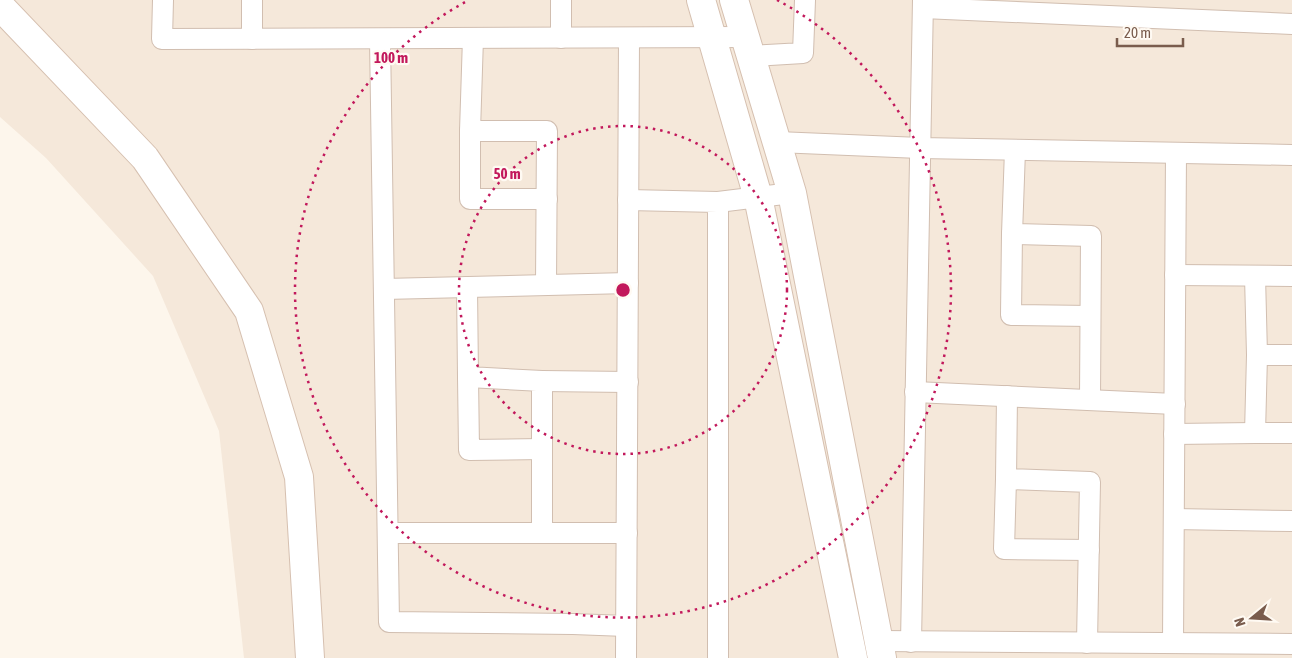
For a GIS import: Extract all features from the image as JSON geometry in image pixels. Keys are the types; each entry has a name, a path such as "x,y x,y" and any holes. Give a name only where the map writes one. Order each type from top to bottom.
{"street":[{"path":"163,0 162,39 712,38 748,47 803,53 805,0"},
{"path":"252,0 252,39"},
{"path":"561,0 561,38"},
{"path":"701,0 758,197 853,658"},
{"path":"734,0 792,193 881,650 911,642 1292,644"},
{"path":"911,642 923,4 1292,24"},
{"path":"0,6 145,158 249,311 299,477 310,658"},
{"path":"473,38 470,199 547,199"},
{"path":"626,658 629,38"},
{"path":"380,39 389,622 626,626"},
{"path":"470,131 547,131 546,285"},
{"path":"777,142 920,148 1292,156"},
{"path":"1014,150 1011,315 1090,316"},
{"path":"1173,643 1176,153"},
{"path":"628,200 718,202 792,193"},
{"path":"718,202 718,658"},
{"path":"1012,234 1091,236 1090,400"},
{"path":"1175,276 1292,276"},
{"path":"1255,433 1256,276"},
{"path":"384,289 628,283"},
{"path":"467,287 469,450 542,449"},
{"path":"1256,355 1292,355"},
{"path":"468,377 542,381 628,382"},
{"path":"542,381 542,533"},
{"path":"916,392 1175,404"},
{"path":"1007,396 1004,549 1089,550"},
{"path":"1174,434 1292,433"},
{"path":"1006,479 1090,482 1087,643"},
{"path":"1174,519 1292,521"},
{"path":"388,533 627,533"}],"shaded area":[{"path":"0,0 1292,0 1292,658 244,658 219,431 153,276 46,158 0,117"}]}
